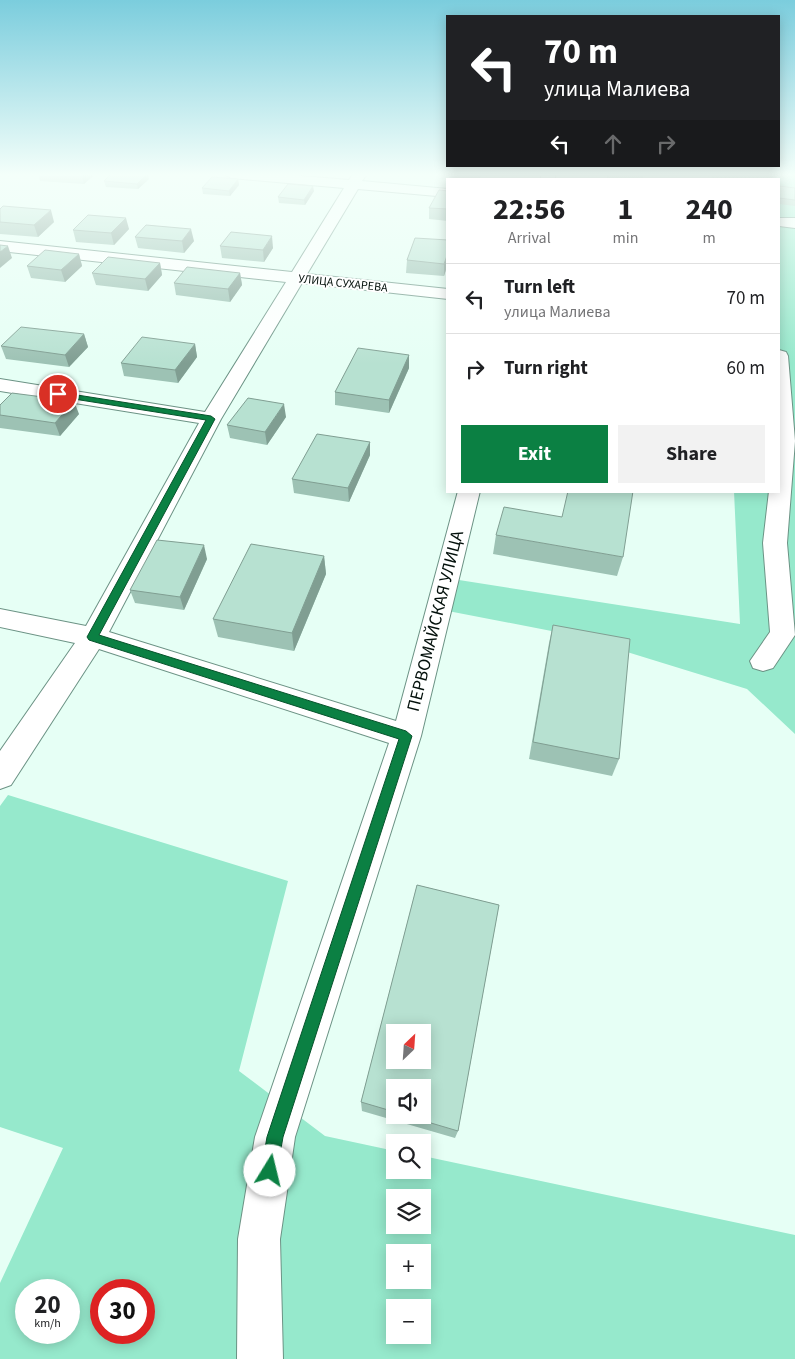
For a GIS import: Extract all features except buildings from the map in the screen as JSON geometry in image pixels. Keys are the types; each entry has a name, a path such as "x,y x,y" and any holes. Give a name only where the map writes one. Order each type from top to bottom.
{"street":[{"path":"0,776 93,637 211,419 321,237"},
{"name":"УЛИЦА СУХАРЕВА","path":"0,246 446,294"},
{"path":"780,369 785,436 780,490"},
{"path":"0,386 211,419"},
{"name":"ПЕРВОМАЙСКАЯ УЛИЦА","path":"260,1359 259,1239 275,1137 406,736 468,493"},
{"path":"763,661 783,633 775,543 780,493"},
{"path":"0,618 93,637 406,736"}],"green space":[{"path":"780,237 795,237 795,734 747,689 572,635 448,611 459,580 740,624 734,493 780,493"},
{"path":"8,795 288,881 239,1071 325,1136 386,1149 386,1179 431,1179 431,1158 795,1235 795,1359 0,1359 0,1283 63,1148 0,1127 0,806"}],"route":[{"path":"58,394 211,419 93,637 406,736 275,1137 270,1171"}]}
